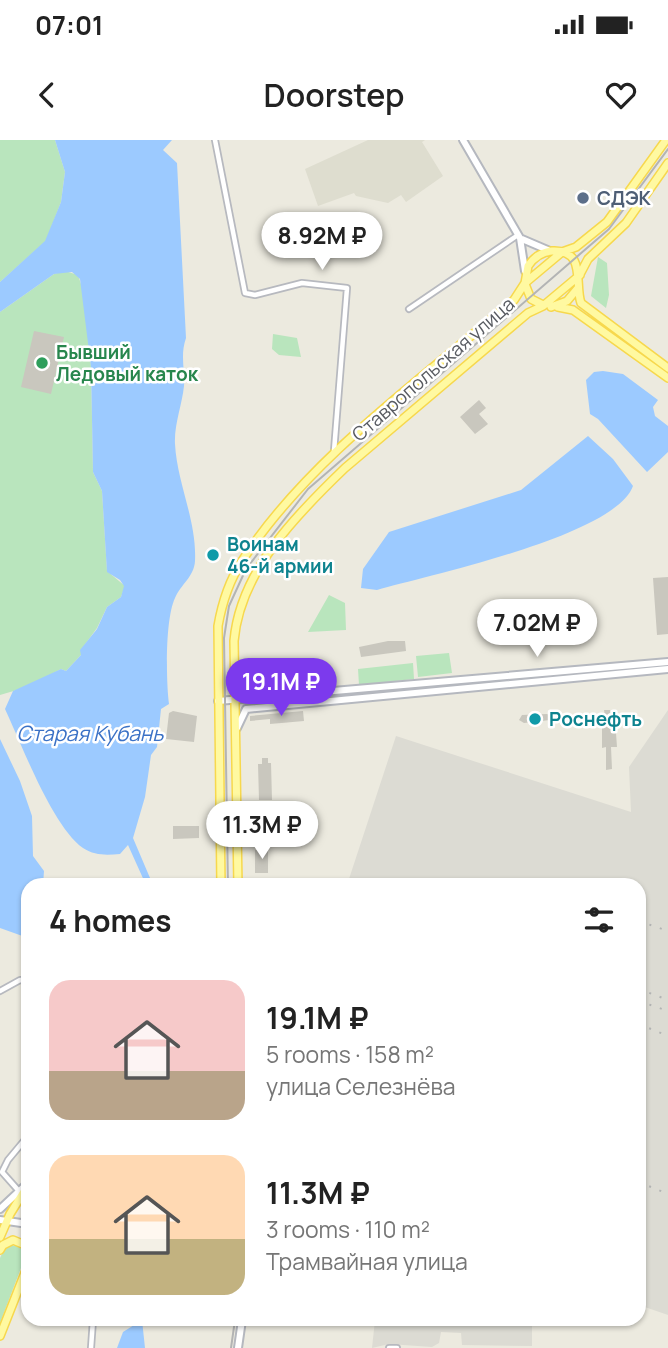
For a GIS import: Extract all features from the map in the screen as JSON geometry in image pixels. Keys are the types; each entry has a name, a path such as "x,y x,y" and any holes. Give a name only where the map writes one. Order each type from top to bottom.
{"main road":[{"path":"463,140 519,236 525,273"},
{"path":"666,140 613,215 576,247 562,252 525,283 531,299 547,306 573,310 668,378"},
{"name":"Ставропольская улица","path":"238,878 234,641 239,608 250,582 267,556 317,494 345,468 528,313 573,296 588,259 626,223 668,163"},
{"path":"519,236 532,246 562,252 575,261 580,275 579,298 583,306 668,368"},
{"name":"Ставропольская улица","path":"221,878 217,640 222,606 242,561 289,501 333,455 514,300 525,283 525,273 533,259 551,251"},
{"path":"547,306 580,275"},
{"name":"Ставропольская улица","path":"333,455 345,468"},
{"path":"218,701 668,662"},
{"path":"236,733 239,718 246,709 668,669"},
{"path":"234,676 245,693 257,699"},
{"path":"0,1209 21,1188"},
{"path":"0,1237 3,1221 21,1194"},
{"path":"3,1221 21,1223"},
{"path":"0,1250 3,1245 13,1240 21,1243"},
{"path":"0,1334 21,1283"},
{"path":"238,1348 241,1326"}],"street":[{"path":"215,140 245,293 255,295 302,284 347,288 333,455"},
{"path":"410,309 519,236"},
{"path":"0,992 21,980"},
{"path":"18,1190 2,1172 21,1144"},
{"path":"91,1348 93,1326"},
{"path":"389,1348 397,1348"}],"shaded area":[{"path":"368,140 425,140 422,142 443,176 406,202 401,195 388,203 356,196 354,193 318,206 305,169"},
{"path":"668,710 668,1315 646,1307 646,878 349,878 396,736 631,812 629,767"},
{"path":"374,1326 532,1326 532,1346 462,1345 461,1333 441,1332 439,1343 432,1347 389,1344 372,1348"}],"green space":[{"path":"0,140 55,140 65,172 61,202 46,241 0,282"},
{"path":"598,257 607,263 609,295 606,308 591,296"},
{"path":"65,271 78,275 84,293 91,367 93,472 102,491 107,571 125,586 121,597 107,607 97,628 81,650 81,655 66,671 61,669 27,687 0,695 0,312 54,274"},
{"path":"273,334 297,338 301,357 279,355 272,349"},
{"path":"329,595 345,603 346,630 308,632"},
{"path":"449,653 452,673 418,677 416,656"},
{"path":"413,663 414,679 359,685 358,669"},
{"path":"5,1247 21,1247 21,1268 0,1323 0,1258"}],"water":[{"name":"Старая Кубань","path":"55,140 172,140 163,150 177,163 186,338 183,356 184,386 175,444 193,531 195,561 192,572 175,598 169,620 169,704 161,709 157,747 151,755 145,797 133,838 150,878 143,878 128,845 120,854 101,854 83,848 71,837 49,804 5,709 13,691 61,669 66,671 81,655 80,650 97,629 107,607 121,597 124,586 107,572 102,491 93,472 91,367 80,279 72,272 54,274 0,312 0,282 45,241 61,202 65,172"},
{"path":"594,372 623,374 658,400 653,407 655,416 668,426 668,452 647,472 598,419 590,414 586,380"},
{"path":"588,436 613,459 633,486 619,504 593,521 518,551 377,590 361,588 363,569 389,532 521,490"},
{"name":"Старая Кубань","path":"0,739 20,781 32,816 33,856 44,871 44,878 21,878 21,936 0,928"},
{"path":"132,1326 143,1326 145,1348 117,1348 123,1332"}],"building":[{"path":"34,331 64,337 51,394 21,387"},
{"path":"479,400 486,408 479,414 488,424 475,434 460,417"},
{"path":"668,577 668,634 657,635 653,578"},
{"path":"388,641 405,641 406,651 361,657 359,647"},
{"path":"604,710 610,710 611,733 616,733 617,747 611,747 612,769 606,770 606,747 602,748"},
{"path":"173,711 197,716 194,742 166,739 169,713"},
{"path":"303,711 304,721 270,724 270,719 250,721 250,716"},
{"name":"Роснефть","path":"522,715 552,716 550,720 524,723 519,720"},
{"path":"262,758 268,758 268,763 271,763 272,800 259,800 258,764 262,764"},
{"path":"173,826 199,826 199,838 173,839"},
{"path":"255,850 268,850 268,873 255,873"}],"tram line":[{"path":"228,878 224,638 229,606 246,569 308,489 609,229 668,149"},
{"path":"231,1348 234,1326"}],"railway":[{"path":"646,923 668,931"},
{"path":"646,992 668,1000"},
{"path":"646,1003 668,1011"},
{"path":"646,1027 668,1036"},
{"path":"646,1185 668,1194"}],"place":[{"name":"СДЭК","path":"583,198"},
{"name":"Бывший Ледовый каток","path":"42,363"},
{"name":"Воинам 46-й армии","path":"213,555"},
{"name":"Роснефть","path":"535,719"}]}
